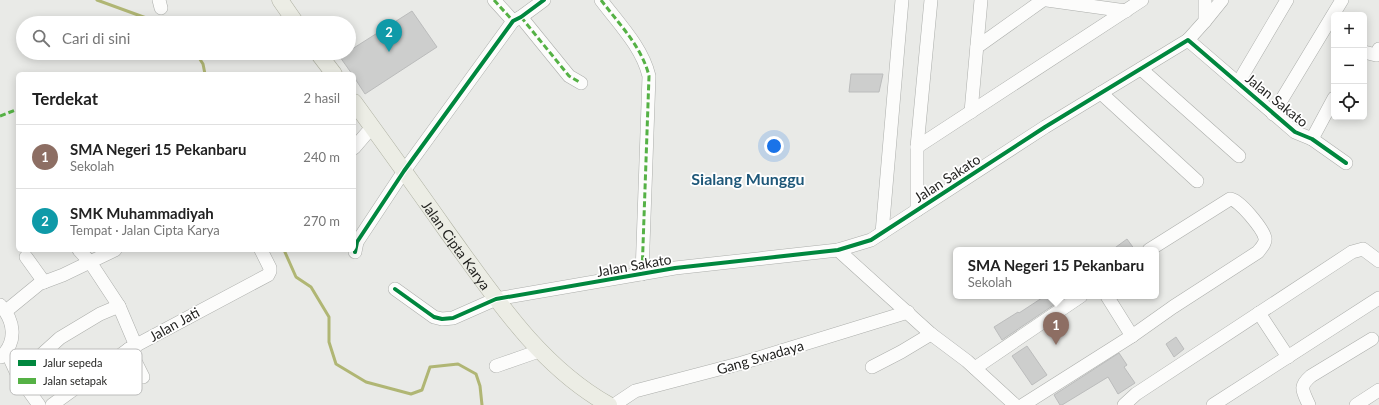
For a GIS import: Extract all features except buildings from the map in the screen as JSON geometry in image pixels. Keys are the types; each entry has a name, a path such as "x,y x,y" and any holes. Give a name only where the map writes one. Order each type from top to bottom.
{"main road":[{"path":"280,0 291,16"},
{"path":"323,60 332,72"},
{"name":"Jalan Cipta Karya","path":"356,105 496,299 539,350 579,385 607,404"}],"street":[{"path":"494,0 517,19 569,76 580,83"},
{"path":"530,0 531,2 533,0"},
{"path":"356,242 404,171 517,19 544,0"},
{"path":"601,0 639,51 646,63 649,76 642,274"},
{"path":"882,233 902,0"},
{"path":"917,210 917,147 931,0"},
{"path":"971,112 981,0"},
{"path":"977,47 1043,0"},
{"path":"1047,0 1126,11"},
{"path":"917,147 1142,0"},
{"path":"1205,21 1206,0"},
{"path":"1188,40 1222,0"},
{"path":"1238,83 1287,0"},
{"path":"1273,114 1342,0"},
{"name":"Jalan Sakato","path":"395,289 434,317 442,319 453,318 496,299 675,268 838,250 870,240 1045,127 1188,40 1295,132 1312,139 1346,163"},
{"path":"1141,69 1239,156"},
{"path":"1101,93 1198,181"},
{"path":"1312,139 1331,104"},
{"path":"356,146 372,127"},
{"path":"1023,405 1132,336 1173,307 1258,252 1265,243 1265,239 1256,223 1238,201 1230,199 1154,247"},
{"path":"1124,405 1136,394 1352,252 1364,249 1379,261"},
{"path":"838,250 931,334 974,368 1015,405"},
{"path":"81,252 90,262 119,306 132,347"},
{"path":"10,365 3,355 11,344 12,335 3,308 39,284 64,275 111,252"},
{"name":"Jalan Jati","path":"129,349 198,311 262,279 268,274 270,268 262,252"},
{"path":"26,256 44,282"},
{"path":"1213,405 1379,298"},
{"path":"974,368 1077,299"},
{"path":"1109,299 1132,336"},
{"path":"48,349 60,338 100,314 119,306"},
{"name":"Gang Swadaya","path":"607,404 636,391 742,363 908,312"},
{"path":"1259,313 1288,357"},
{"path":"872,367 931,334"},
{"path":"1309,405 1303,391 1304,382 1311,376 1372,339"},
{"path":"496,366 539,350"},
{"path":"1356,405 1379,390"},
{"path":"32,395 39,405"},
{"name":"Jalan Jati","path":"52,405 66,395"}],"waterway":[{"path":"97,0 141,16"},
{"path":"200,60 205,72"},
{"path":"285,252 296,277 311,287 329,317 329,342 336,364 366,382 411,394 422,390 430,367 458,364 476,374 480,386 482,405"}],"marked path":[{"path":"494,0 513,21"},
{"path":"601,0 641,55 649,76 642,274"},
{"path":"521,17 569,76 581,83"},
{"path":"0,116 16,110"}],"cycle path":[{"path":"356,247 357,242 404,171 513,21 544,0"},
{"path":"395,289 434,317 442,319 453,318 496,299 675,268 838,250 871,240 1045,127 1188,40 1295,132 1312,139 1346,163"}],"place":[{"name":"SMK Muhammadiyah","path":"389,52"},
{"name":"SMA Negeri 15 Pekanbaru","path":"1056,345"}],"district":[{"name":"Sialang Munggu","path":"748,178"}]}
